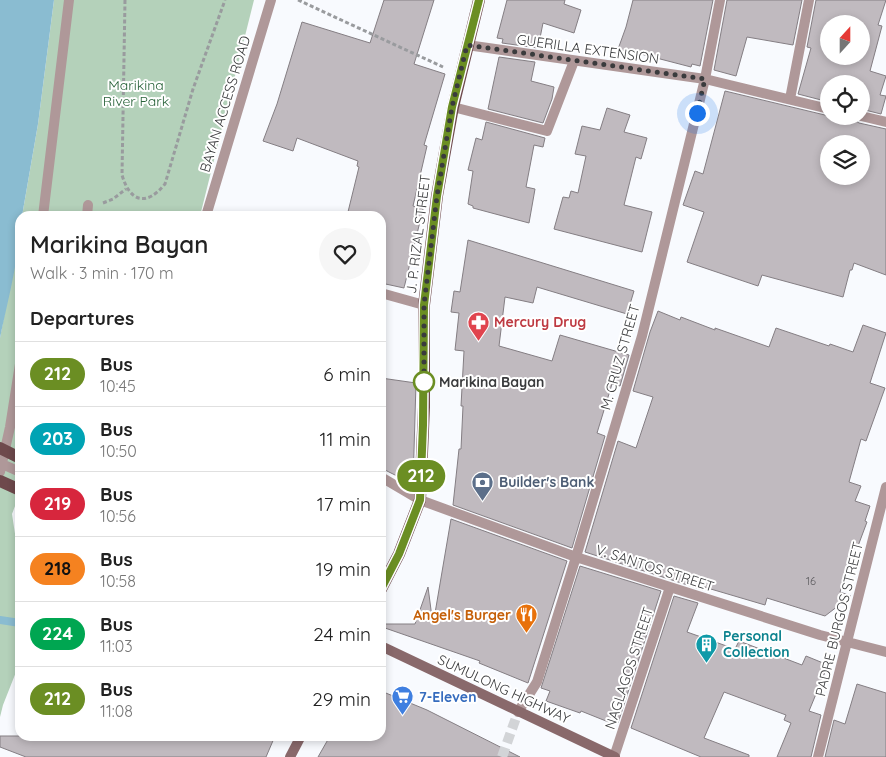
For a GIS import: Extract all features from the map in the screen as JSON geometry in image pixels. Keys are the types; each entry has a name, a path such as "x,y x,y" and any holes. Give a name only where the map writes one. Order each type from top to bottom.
{"main road":[{"name":"J. P. RIZAL STREET","path":"386,579 399,554 420,500 424,305 437,196 452,107 479,0"},
{"path":"0,448 15,456"},
{"path":"0,480 15,488"},
{"name":"SUMULONG HIGHWAY","path":"386,648 615,757"},
{"path":"290,757 298,741"}],"street":[{"path":"44,211 69,0"},
{"name":"BAYAN ACCESS ROAD","path":"208,211 271,0"},
{"name":"M. CRUZ STREET","path":"518,712 537,682 642,336 705,79 720,0"},
{"path":"790,99 809,0"},
{"name":"GUERILLA EXTENSION","path":"467,45 705,79 820,107"},
{"path":"452,107 547,131 574,61"},
{"path":"870,118 886,122"},
{"path":"87,211 88,205"},
{"path":"386,294 424,305"},
{"path":"15,396 1,468 15,471"},
{"path":"10,427 15,424"},
{"name":"V. SANTOS STREET","path":"386,480 420,500 576,557 847,642 886,652"},
{"name":"PADRE BURGOS STREET","path":"818,757 886,487"},
{"name":"NAGLAGOS STREET","path":"615,757 670,587"}],"path":[{"path":"125,0 122,174 126,188 134,197 146,198 156,194 165,184 193,89 225,0"},
{"path":"298,0 460,75"}],"green space":[{"name":"Marikina River Park","path":"54,0 254,0 201,211 23,211 38,124"},
{"path":"15,257 15,506 12,514 15,534 15,675 0,717 0,338"}],"water":[{"path":"0,0 54,0 38,124 23,211 15,211 15,267 0,338"}],"building":[{"path":"384,0 434,0 414,64 445,74 424,145 427,146 413,206 423,209 404,288 386,284 386,211 348,211 359,167 357,166 358,161 297,138 293,151 263,141 277,104 302,22 370,43"},
{"path":"507,0 565,0 564,4 581,10 574,33 543,23 538,48 502,43 503,39 497,38"},
{"path":"633,0 713,0 700,66 692,64 691,67 641,54 638,61 617,52"},
{"path":"727,0 802,0 793,45 747,37 736,76 714,70"},
{"path":"816,0 886,0 878,25 882,26 870,71 886,76 880,95 886,96 881,114 870,111 870,75 820,75 820,100 798,94 811,48 807,47"},
{"path":"499,57 535,62 531,81 554,87 552,99 543,123 488,109"},
{"path":"725,91 820,114 820,125 868,125 886,129 886,275 854,263 852,270 850,270 843,297 762,275 758,286 687,262 704,212 683,205 695,171 703,174"},
{"path":"607,108 630,115 624,132 647,138 641,159 636,157 624,205 652,212 642,252 554,229 563,197 569,198 571,191 578,193 586,156 575,154 582,126 600,130"},
{"path":"486,122 545,138 543,147 534,145 526,187 535,189 529,223 473,208 473,206 468,204 473,171 468,170 476,138 482,140"},
{"path":"468,240 634,291 627,314 537,287 533,303 505,297 499,346 552,361 560,335 629,355 620,386 612,384 597,433 605,436 572,548 453,505 459,449 461,449 464,351 455,350 459,313 451,312 454,291 460,292"},
{"path":"658,311 680,320 681,317 769,347 776,328 853,352 863,325 886,333 870,383 885,388 866,441 861,439 849,482 861,486 855,501 870,506 865,521 867,522 858,546 855,545 840,592 851,596 825,616 767,598 765,605 704,587 703,590 585,552 618,441 636,448 653,397 633,391"},
{"path":"386,379 416,383 413,484 386,470"},
{"path":"451,519 567,561 528,683 479,663 480,661 386,628 386,624 415,624 428,587 433,625"},
{"path":"580,566 661,591 618,723 612,720 611,723 581,711 580,713 546,701 550,691 541,688"},
{"path":"674,596 698,603 687,632 735,649 739,641 802,665 806,656 828,665 809,711 821,715 811,757 777,757 791,723 784,720 786,715 724,692 704,738 749,755 749,757 701,757 631,728"},
{"path":"857,684 886,693 886,757 825,757 834,720 845,724"},
{"path":"386,693 427,710 520,757 318,757 327,741 386,741"},
{"path":"0,736 15,736 15,741 273,741 266,757 26,757 0,747"}],"waterway":[{"path":"0,620 15,622"}],"tunnel":[{"path":"502,757 518,712"}],"bus line":[{"name":"212","path":"386,579 399,554 420,500 424,305 437,196 452,107 479,0"}],"place":[{"name":"Mercury Drug","path":"478,341"},
{"name":"Marikina Bayan","path":"424,382"},
{"name":"Builder's Bank","path":"483,501"},
{"name":"Angel's Burger","path":"527,634"},
{"name":"Personal Collection","path":"707,663"},
{"name":"7-Eleven","path":"403,716"}],"route":[{"path":"424,382 424,390 424,305 437,196 452,107 467,45 705,79 697,113"}]}
